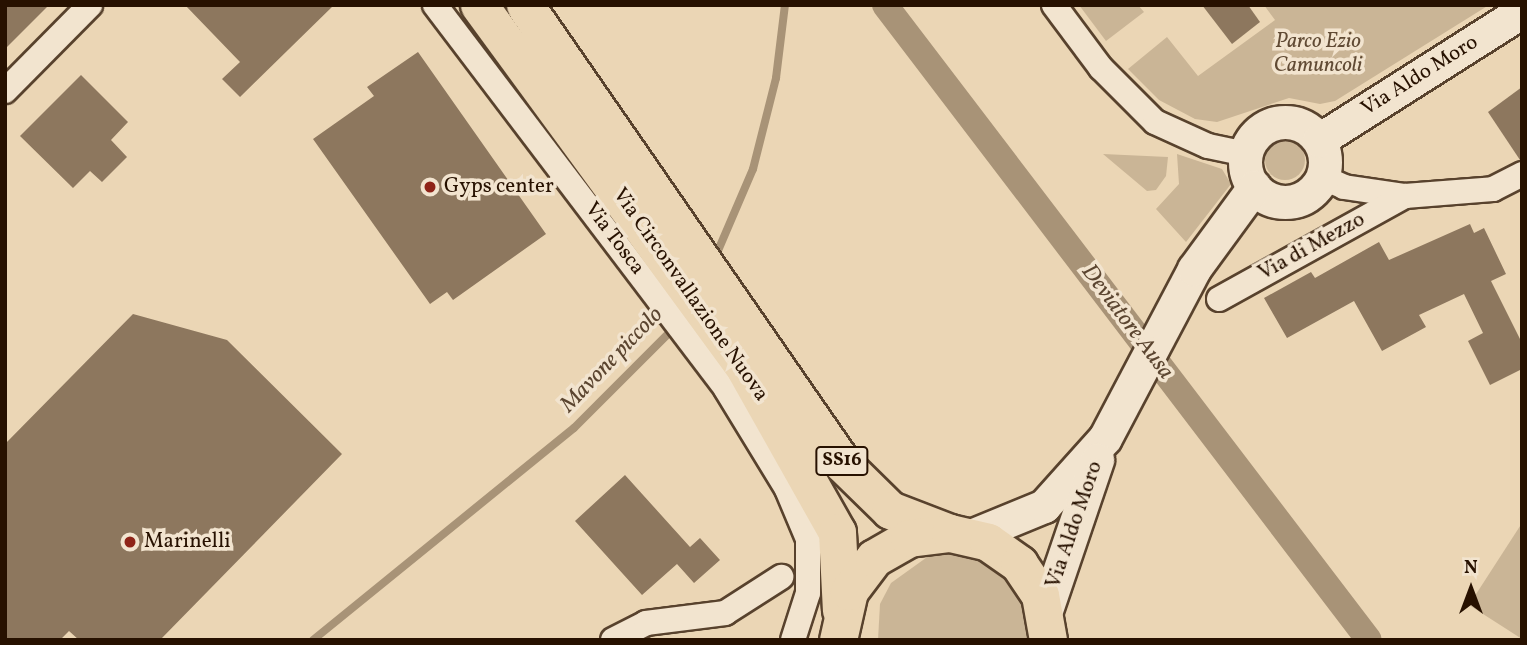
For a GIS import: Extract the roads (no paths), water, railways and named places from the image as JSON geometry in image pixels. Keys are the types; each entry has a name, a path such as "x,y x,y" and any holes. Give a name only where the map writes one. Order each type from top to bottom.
{"main road":[{"name":"Via Circonvallazione Nuova","path":"479,5 648,231 746,370 837,532 840,625"},
{"name":"Via Circonvallazione Nuova","path":"525,5 648,231"},
{"name":"Via Circonvallazione Nuova","path":"746,370 890,510 960,534"},
{"name":"SS16","path":"840,625 860,573 891,546 909,538 960,534 1019,564 1047,626"}],"street":[{"path":"5,91 90,5"},
{"name":"Via Tosca","path":"435,5 648,231 746,370 787,489 808,539 808,593 793,640"},
{"path":"1054,5 1101,68 1155,121 1208,146 1246,154"},
{"name":"Via Aldo Moro","path":"1319,140 1522,11"},
{"path":"1284,121 1310,130 1319,140 1324,152 1322,177 1296,200 1273,200 1254,187 1246,154 1259,131 1284,121"},
{"name":"Via di Mezzo","path":"1322,177 1344,187 1405,196 1493,189 1522,174"},
{"path":"960,534 1024,519 1044,506 1105,438 1194,269 1254,187"},
{"name":"Via di Mezzo","path":"1219,299 1405,196"},
{"name":"Via Aldo Moro","path":"1047,626 1105,438"},
{"path":"613,640 646,624 725,614 781,577"}],"waterway":[{"name":"Mavone piccolo","path":"714,260 753,169 776,78 785,5"},
{"name":"Deviatore Ausa","path":"885,5 1369,640"},
{"name":"Mavone piccolo","path":"313,640 574,428 676,326"}],"place":[{"name":"Gyps center","path":"430,187"},
{"name":"Marinelli","path":"130,542"}],"park label":[{"name":"Parco Ezio Camuncoli","path":"1318,54"}]}
